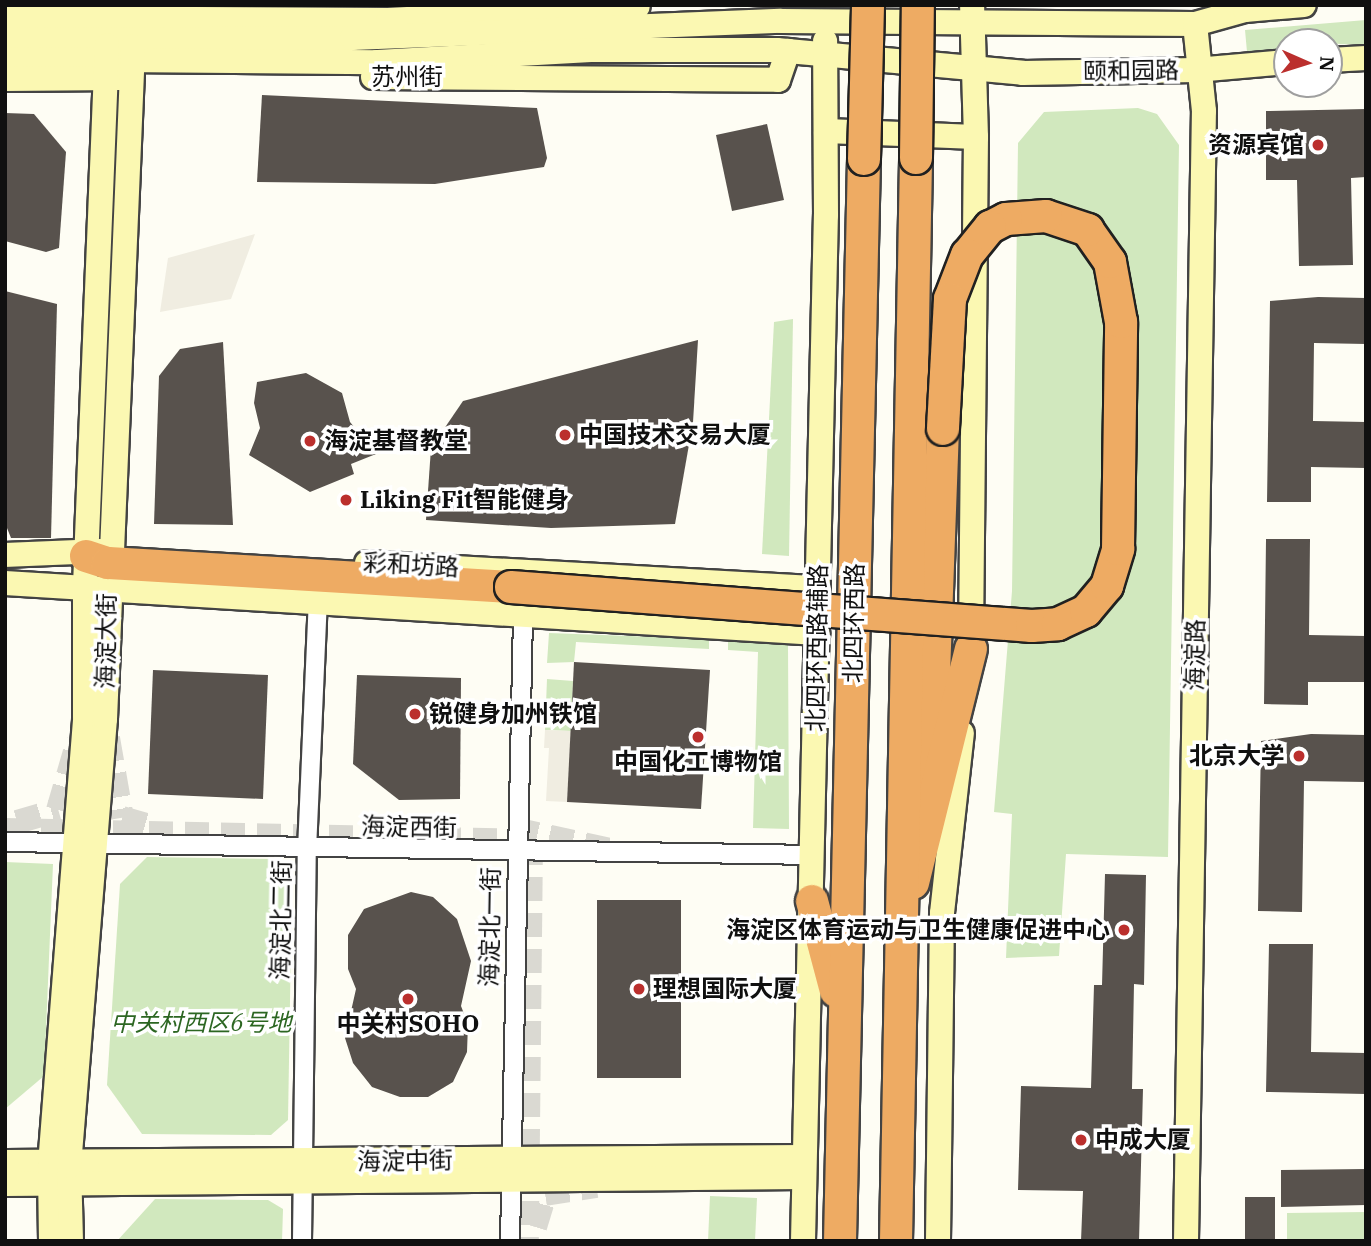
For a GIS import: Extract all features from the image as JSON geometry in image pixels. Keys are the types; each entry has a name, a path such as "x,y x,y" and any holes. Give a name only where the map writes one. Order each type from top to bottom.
{"highway":[{"name":"北四环西路","path":"840,1241 868,5"},
{"name":"北四环西路","path":"896,1241 897,960 918,5"},
{"path":"99,568 517,601 1032,626 1058,624 1086,611 1107,586 1118,549 1121,322 1110,262 1088,230 1045,216 1006,219 990,227 967,255 950,299 943,429 929,810"},
{"path":"897,960 929,810 971,649"},
{"path":"812,901 846,1026"}],"street":[{"name":"颐和园路","path":"825,13 972,14 1195,24 1245,10 1304,5"},
{"name":"苏州街","path":"5,79 106,60 133,60 352,38 570,13"},
{"name":"苏州街","path":"5,18 388,20 570,13 786,21 825,13"},
{"name":"北四环西路辅路","path":"803,1241 813,855 806,632 826,131 825,13"},
{"path":"938,1241 942,913 971,649 976,137 972,14"},
{"name":"海淀路","path":"1186,1241 1204,111 1196,71 1195,24"},
{"name":"苏州街","path":"5,40 106,60"},
{"name":"苏州街","path":"5,59 133,60 778,80 788,51 826,54"},
{"name":"颐和园路","path":"826,54 974,69 1196,71 1273,63"},
{"path":"1343,59 1366,58"},
{"name":"海淀大街","path":"51,1241 60,1176 83,844 105,719 99,568 106,60"},
{"name":"海淀大街","path":"99,568 133,60"},
{"path":"826,131 976,137"},
{"name":"彩和坊路","path":"5,555 318,601 517,601 806,632"},
{"name":"彩和坊路","path":"5,583 99,568 808,587"},
{"name":"海淀北二街","path":"302,1241 307,850 318,601"},
{"name":"海淀北一街","path":"510,1241 509,1171 517,852 517,601"},
{"name":"海淀西街","path":"5,842 307,850 813,855"},
{"name":"海淀中街","path":"5,1162 60,1176"},
{"name":"海淀中街","path":"5,1184 60,1176 804,1167"},
{"name":"海淀大街","path":"60,1176 71,1241"}],"green space":[{"path":"1366,20 1366,45 1343,44 1343,28 1273,28 1273,50 1247,52 1245,30"},
{"path":"1138,108 1157,114 1179,145 1168,857 1066,854 1059,956 1006,958 1012,814 994,812 1012,591 1018,143 1044,112"},
{"path":"793,319 789,556 762,554 774,322"},
{"path":"549,633 709,639 709,649 576,642 574,662 547,663"},
{"path":"728,640 788,644 789,829 753,828 758,652 728,650"},
{"path":"547,679 573,681 571,731 545,730"},
{"name":"中关村西区6号地","path":"147,857 272,859 292,882 288,1120 271,1135 142,1134 107,1085 120,884"},
{"path":"5,862 53,864 44,1076 5,1109"},
{"path":"710,1196 757,1198 755,1241 708,1241"},
{"path":"155,1199 268,1200 283,1209 282,1241 117,1241"},
{"path":"1366,1212 1366,1241 1287,1241 1287,1213"}],"shaded area":[{"path":"255,234 231,299 160,312 168,258"},
{"path":"545,730 571,731 567,802 546,801 549,748 544,748"}],"building":[{"path":"262,95 537,108 547,158 544,167 435,184 257,182"},
{"name":"资源宾馆","path":"1366,109 1366,177 1351,178 1353,265 1299,266 1297,180 1266,180 1266,111"},
{"path":"5,113 34,114 66,152 59,248 46,252 5,241"},
{"path":"767,124 784,200 732,211 716,135"},
{"path":"5,291 57,304 51,538 11,538 5,523"},
{"path":"1318,297 1366,298 1366,344 1314,343 1313,421 1366,422 1366,468 1311,467 1311,502 1267,502 1270,301"},
{"name":"中国技术交易大厦","path":"698,340 693,422 675,524 551,528 426,520 431,448 463,401"},
{"path":"223,342 233,525 154,524 159,376 180,349"},
{"name":"海淀基督教堂","path":"306,373 342,393 350,422 376,454 351,464 354,474 310,492 249,455 260,428 254,403 257,382"},
{"path":"1266,539 1310,539 1309,635 1366,636 1366,682 1308,682 1308,705 1264,704"},
{"path":"574,662 710,670 701,809 567,802"},
{"path":"153,670 268,675 263,799 148,794"},
{"path":"357,675 461,678 460,799 399,800 353,764"},
{"path":"1311,734 1366,735 1366,782 1304,781 1302,912 1258,911 1261,741"},
{"name":"中成大厦","path":"1105,874 1146,875 1144,985 1134,984 1132,1089 1143,1089 1139,1241 1081,1241 1083,1191 1018,1190 1021,1086 1091,1088 1094,985 1102,985"},
{"name":"中关村SOHO","path":"411,892 433,897 457,919 471,961 461,1006 468,1024 467,1052 453,1082 428,1097 400,1097 372,1087 353,1063 345,1038 356,989 348,969 348,935 364,909"},
{"name":"理想国际大厦","path":"597,900 681,900 681,1078 597,1078"},
{"path":"1269,944 1313,944 1311,1052 1366,1053 1366,1094 1266,1092"},
{"path":"1366,1169 1366,1205 1281,1207 1281,1170"},
{"path":"1245,1197 1275,1197 1275,1241 1245,1241"}],"tunnel":[{"path":"108,738 122,818 150,826"},
{"path":"17,822 58,810 78,741"},
{"path":"514,829 615,851"},
{"path":"5,830 531,841 527,1241"},
{"path":"535,1227 545,1194 596,1186"}],"place":[{"name":"资源宾馆","path":"1318,145"},
{"name":"中国技术交易大厦","path":"565,435"},
{"name":"海淀基督教堂","path":"310,441"},
{"name":"Liking Fit智能健身","path":"346,500"},
{"name":"锐健身加州铁馆","path":"415,714"},
{"name":"中国化工博物馆","path":"698,737"},
{"name":"北京大学","path":"1299,756"},
{"name":"海淀区体育运动与卫生健康促进中心","path":"1124,930"},
{"name":"理想国际大厦","path":"639,989"},
{"name":"中关村SOHO","path":"408,999"},
{"name":"中成大厦","path":"1081,1140"}]}
